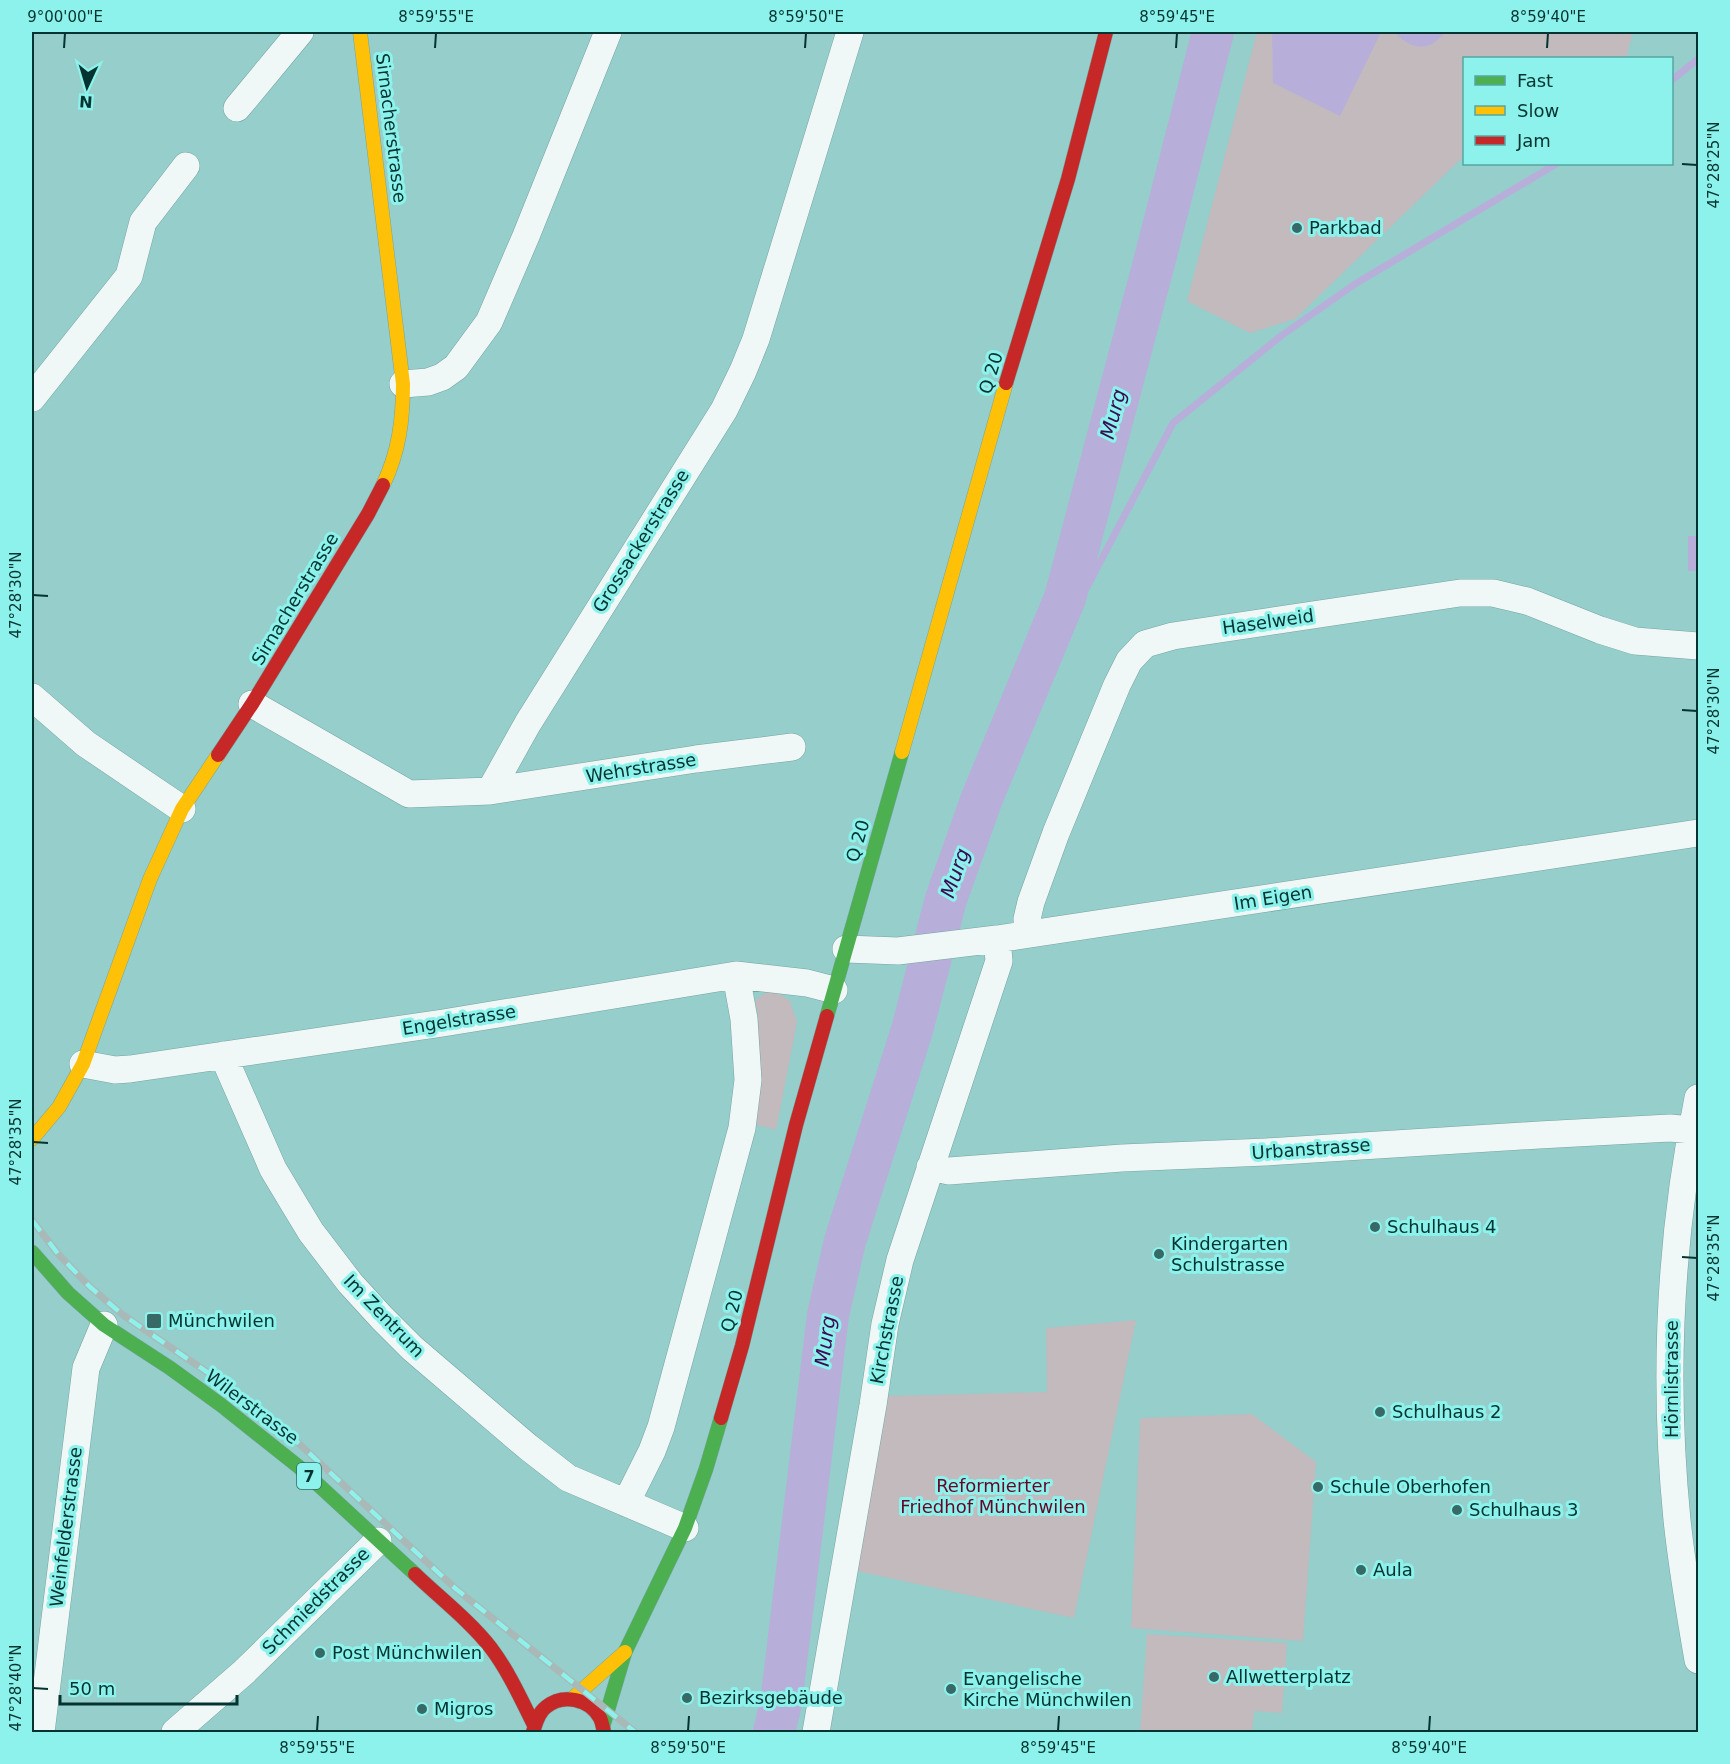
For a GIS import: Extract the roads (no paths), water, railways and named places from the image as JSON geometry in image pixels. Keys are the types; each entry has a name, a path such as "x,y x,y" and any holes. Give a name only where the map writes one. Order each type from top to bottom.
{"main road":[{"name":"Sirnacherstrasse","path":"32,1139 59,1107 83,1064 150,879 182,809 252,704 384,486 394,459 402,422 404,384 360,32"},
{"name":"Q 20","path":"603,1729 625,1652 685,1528 706,1469 742,1346 796,1125 1002,396 1068,179 1106,32"},
{"name":"Wilerstrasse","path":"32,1252 68,1293 104,1325 170,1368 299,1467 454,1611 493,1652 516,1689 534,1729"},
{"name":"Wilerstrasse","path":"493,1652 527,1677"},
{"name":"Q 20","path":"534,1729 538,1716 544,1708 551,1703 566,1699 625,1652"},
{"path":"544,1688 566,1699 582,1701 592,1707 599,1716 603,1729"}],"street":[{"path":"237,108 300,32"},
{"path":"404,384 428,382 442,377 456,367 489,322 608,32"},
{"name":"Grossackerstrasse","path":"490,791 528,723 723,410 743,371 756,339 850,32"},
{"path":"32,398 129,276 143,222 186,166"},
{"name":"Haselweid","path":"1028,933 1027,919 1031,902 1056,834 1117,685 1129,661 1145,644 1173,636 1460,592 1493,593 1517,598 1600,630 1635,640 1698,646"},
{"path":"32,697 86,744 182,809"},
{"path":"252,704 409,794 490,791"},
{"name":"Wehrstrasse","path":"490,791 696,759 792,747"},
{"name":"Im Eigen","path":"846,949 898,951 956,945 1698,833"},
{"name":"Kirchstrasse","path":"816,1732 885,1324 900,1260 999,961 997,939"},
{"path":"626,1503 652,1451 661,1427 742,1128 748,1080 744,1019 736,975"},
{"name":"Engelstrasse","path":"83,1064 115,1070 443,1023 736,975 807,983 834,990"},
{"name":"Im Zentrum","path":"223,1055 273,1169 294,1204 311,1232 382,1318 412,1348 568,1478 685,1528"},
{"name":"Hörnlistrasse","path":"1698,1098 1685,1170 1674,1262 1670,1392 1672,1463 1677,1521 1687,1600 1698,1660"},
{"name":"Urbanstrasse","path":"930,1167 949,1171 1122,1158 1266,1152 1670,1128 1692,1130"},
{"name":"Weinfelderstrasse","path":"41,1732 41,1645 86,1368 104,1325"},
{"name":"Schmiedstrasse","path":"175,1732 244,1672 378,1541"}],"waterway":[{"name":"Murg","path":"774,1732 781,1703 828,1315 845,1241 912,1030 946,899 982,798 1065,598 1213,32"},
{"path":"1673,79 1698,59"},
{"path":"1066,590 1087,587 1173,423 1281,336 1355,284 1554,165"}],"railway":[{"path":"32,1220 59,1255 89,1286 123,1315 232,1389 295,1440 456,1589 635,1732"}],"place":[{"name":"Parkbad","path":"1297,228"},
{"name":"Schulhaus 4","path":"1375,1227"},
{"name":"Kindergarten Schulstrasse","path":"1159,1254"},
{"name":"Münchwilen","path":"154,1321"},
{"name":"Schulhaus 2","path":"1380,1412"},
{"name":"Schule Oberhofen","path":"1318,1487"},
{"name":"Schulhaus 3","path":"1457,1510"},
{"name":"Aula","path":"1361,1570"},
{"name":"Post Münchwilen","path":"320,1653"},
{"name":"Allwetterplatz","path":"1214,1677"},
{"name":"Evangelische Kirche Münchwilen","path":"951,1689"},
{"name":"Bezirksgebäude","path":"687,1698"},
{"name":"Migros","path":"422,1709"}],"park label":[{"name":"Reformierter Friedhof Münchwilen","path":"993,1496"}]}
